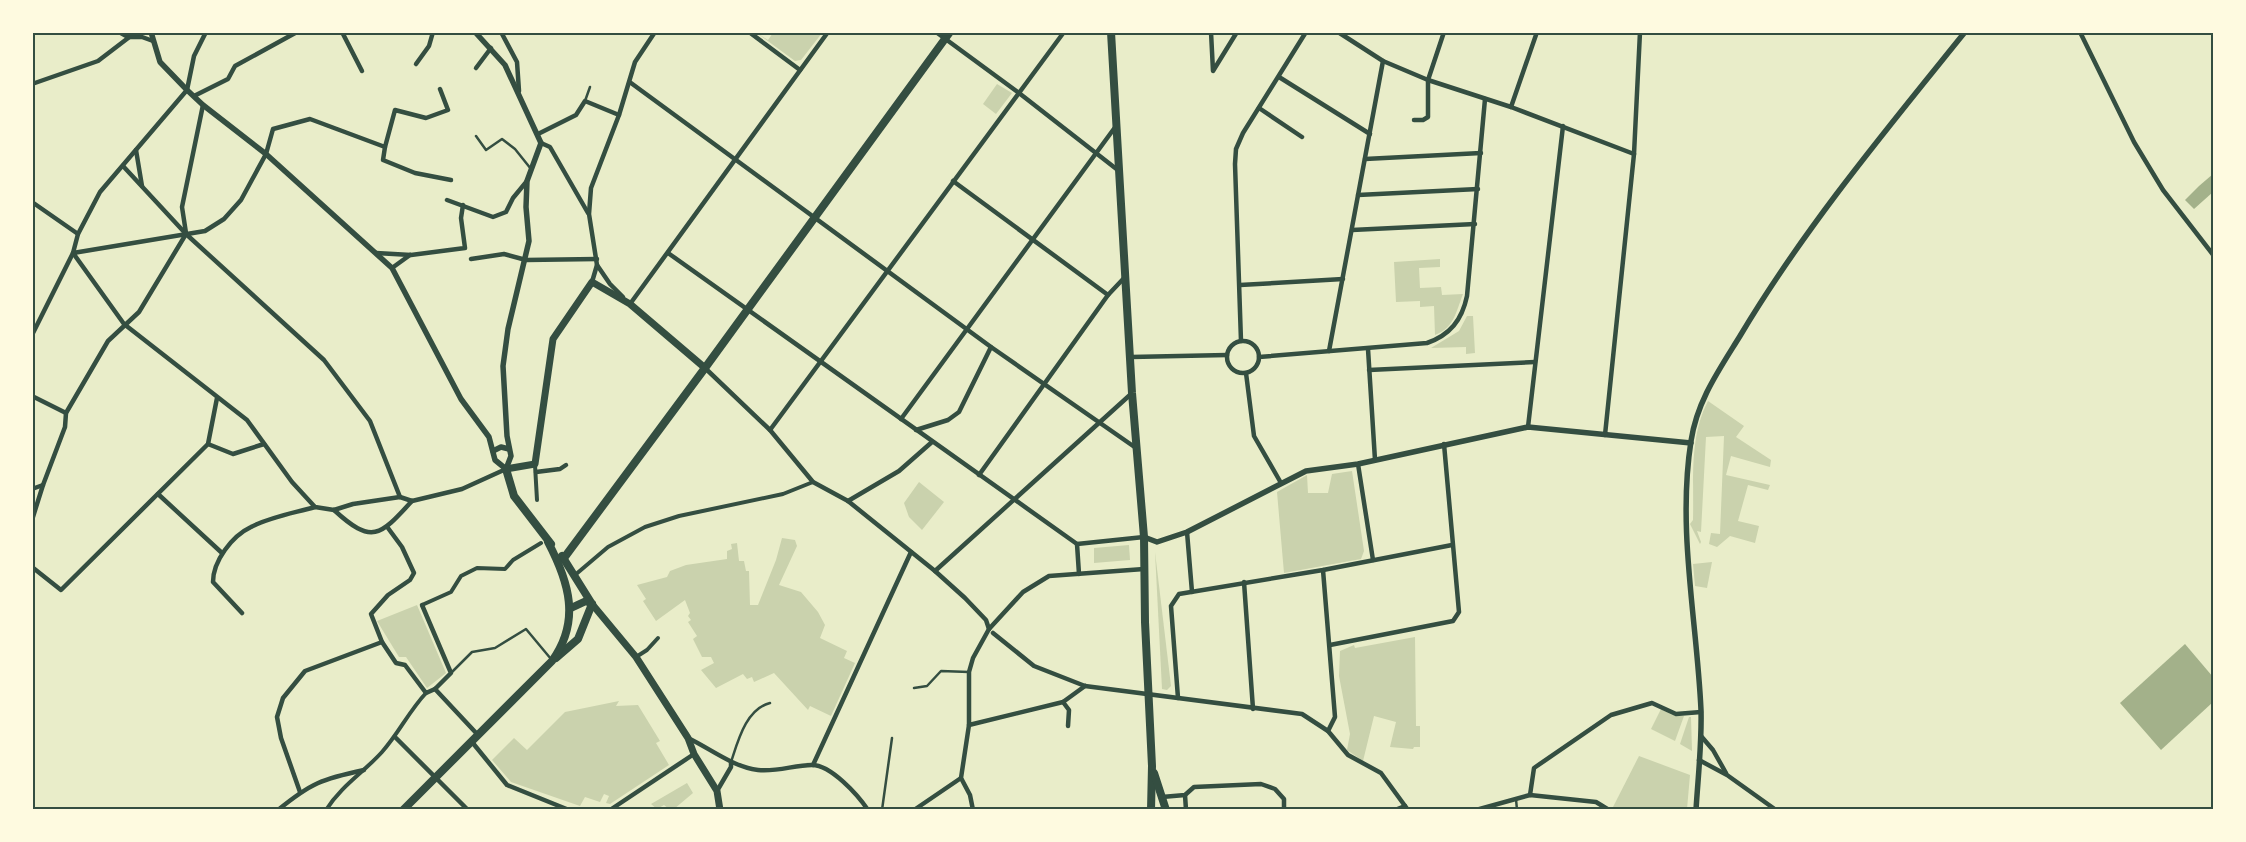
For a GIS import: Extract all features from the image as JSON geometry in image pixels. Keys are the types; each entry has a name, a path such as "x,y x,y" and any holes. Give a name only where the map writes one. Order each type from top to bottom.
{"main road":[{"path":"1111,32 1132,393 1144,538 1148,696 1152,766 1151,810"},
{"path":"564,558 706,368 948,36"},
{"path":"403,810 479,736 552,661 562,647 571,608 566,580 545,542 514,496 506,470 535,468 553,339 592,282 630,304 706,368"},
{"path":"545,542 564,558 592,604 636,657 688,738 694,754 717,791 720,809"},
{"path":"571,608 586,601 592,604"},
{"path":"552,661 578,640 592,604"},
{"path":"1152,766 1166,810"}],"street":[{"path":"119,32 128,37 142,37 153,41"},
{"path":"32,84 98,61 136,32"},
{"path":"151,32 160,62 186,90 266,154 392,268 461,398 489,437 495,460 506,470"},
{"path":"32,334 73,252 78,234 100,192 186,90 194,56 206,32"},
{"path":"194,96 228,79 235,66 297,32"},
{"path":"342,32 362,71"},
{"path":"416,64 428,46 433,32"},
{"path":"334,510 352,526 374,533 388,528 412,502 462,489 506,470 511,456 503,366 508,329 529,241 526,207 527,181 541,143 519,91 505,65 475,32"},
{"path":"501,32 517,62 519,91"},
{"path":"592,282 597,260 589,214 591,188 619,115 639,54 655,32"},
{"path":"749,32 800,70"},
{"path":"597,265 610,284 630,304 828,32"},
{"path":"936,32 948,36 1119,171"},
{"path":"770,430 1064,32"},
{"path":"1211,32 1213,71 1237,32"},
{"path":"1241,341 1236,149 1306,32"},
{"path":"1338,32 1383,61 1428,80 1511,107 1634,154"},
{"path":"1414,120 1423,120 1428,116 1428,80 1444,32"},
{"path":"1511,107 1537,32"},
{"path":"1605,435 1634,154 1640,32"},
{"path":"1696,810 1701,712 1686,506 1695,418 1704,395 1755,310 1847,178 1965,32"},
{"path":"2080,32 2130,136 2162,190 2214,256"},
{"path":"476,68 491,48"},
{"path":"1329,351 1383,61"},
{"path":"1279,77 1370,134"},
{"path":"630,83 991,347 1136,448"},
{"path":"440,89 448,110 426,118 395,110 382,160 414,173 451,180"},
{"path":"1259,357 1427,343 1440,338 1451,330 1460,319 1466,302 1475,224 1485,99"},
{"path":"538,134 576,115 585,101 619,115"},
{"path":"32,520 65,427 66,413 108,341 139,312 186,234 182,207 203,105"},
{"path":"1259,108 1302,137"},
{"path":"73,252 205,231 224,219 241,200 266,154 273,130 310,119 385,147"},
{"path":"901,419 1117,125"},
{"path":"1528,428 1563,126"},
{"path":"541,143 550,148 589,214"},
{"path":"136,150 142,186"},
{"path":"1365,159 1481,153"},
{"path":"123,166 186,234 324,360 370,421 400,497"},
{"path":"447,200 493,217 506,212 512,198 527,181"},
{"path":"953,181 1108,295"},
{"path":"1358,194 1478,189"},
{"path":"32,202 78,234"},
{"path":"376,253 411,254 465,248 460,218 463,205"},
{"path":"1352,230 1475,224"},
{"path":"73,252 124,324 247,420 314,508"},
{"path":"668,253 746,311 1077,544 1144,538 1157,542 1187,532 1306,471 1358,464 1444,444 1528,428 1691,443"},
{"path":"392,268 411,254"},
{"path":"471,259 504,254 526,260 597,260"},
{"path":"979,475 1108,295 1126,276"},
{"path":"1240,285 1343,279"},
{"path":"32,320 38,324"},
{"path":"1241,341 1251,343 1258,352 1259,357 1255,367 1246,373 1232,369 1227,355 1231,346 1241,341"},
{"path":"916,430 948,420 960,412 991,347"},
{"path":"1368,349 1374,460"},
{"path":"1131,357 1227,355"},
{"path":"1370,370 1535,362"},
{"path":"706,368 770,430 813,482 848,500 935,571 986,620 991,631 1034,666 1085,686 1148,696 1302,714 1328,731 1348,754 1381,773 1406,808 1395,810"},
{"path":"1246,373 1254,436 1281,483"},
{"path":"935,571 1132,393"},
{"path":"32,396 66,413"},
{"path":"32,567 61,590 208,444 217,398"},
{"path":"848,500 899,471 932,442"},
{"path":"208,444 233,454 264,444"},
{"path":"1330,645 1454,621 1459,612 1444,444"},
{"path":"493,451 501,447 509,449"},
{"path":"1358,464 1373,560"},
{"path":"537,500 535,468 560,470 566,465"},
{"path":"574,576 608,547 645,527 679,516 783,494 813,482"},
{"path":"32,489 43,485"},
{"path":"158,494 222,553"},
{"path":"242,613 213,582 213,572 222,553 250,527 314,508 334,510 353,504 400,497 412,502"},
{"path":"388,528 402,547 414,573 410,580 388,595 372,614 382,642 396,663 405,666 426,693"},
{"path":"1187,532 1192,592"},
{"path":"326,810 344,786 364,770 395,736 412,708 426,693 435,689 451,673 422,605 451,592 461,576 477,568 504,569 513,560 545,542"},
{"path":"1077,544 1079,574"},
{"path":"1178,698 1170,606 1179,594 1322,570 1452,545"},
{"path":"813,765 911,552"},
{"path":"973,810 970,795 961,778 969,725 968,672 973,658 991,631 1023,592 1049,576 1144,569"},
{"path":"1322,570 1335,717 1328,731"},
{"path":"1244,582 1253,709"},
{"path":"636,657 647,650 658,638"},
{"path":"300,792 281,738 277,717 283,698 305,671 382,642"},
{"path":"969,725 1063,702 1085,686"},
{"path":"435,689 479,736"},
{"path":"1063,702 1069,710 1068,726"},
{"path":"1530,794 1534,768 1611,714 1652,703 1676,714 1701,712"},
{"path":"1700,735 1713,750 1727,775"},
{"path":"395,736 468,810"},
{"path":"688,738 731,762 757,770 783,770 813,765 829,771 854,791 868,810"},
{"path":"472,742 507,785 570,810"},
{"path":"610,810 694,754"},
{"path":"1699,760 1727,775 1776,810"},
{"path":"717,791 731,767 731,762"},
{"path":"278,810 300,792 324,779 364,770"},
{"path":"914,810 961,778"},
{"path":"1161,797 1185,795 1194,787 1261,784 1275,789 1284,799 1284,810"},
{"path":"1476,810 1530,794 1596,802 1609,810"},
{"path":"1185,795 1186,810"}],"lane":[{"path":"585,101 590,87"},
{"path":"476,136 486,150 502,139 515,149 531,170"},
{"path":"451,673 472,652 495,648 526,629 552,661"},
{"path":"914,688 929,685 941,671 968,672"},
{"path":"731,762 742,732 750,717 762,705 770,703"},
{"path":"882,810 892,738"},
{"path":"1516,798 1517,810"}],"shaded area":[{"path":"757,33 768,40 773,33 822,33 801,60 795,61"},
{"path":"997,84 1012,93 996,114 983,104"},
{"path":"2213,174 2213,192 2194,209 2185,200"},
{"path":"1440,259 1440,267 1419,268 1420,288 1441,287 1442,295 1463,294 1450,324 1435,335 1434,306 1420,307 1420,301 1396,302 1394,262"},
{"path":"1467,316 1473,316 1475,353 1466,354 1466,347 1431,348 1459,331"},
{"path":"1708,401 1744,426 1736,437 1771,460 1770,467 1731,456 1726,475 1770,485 1768,490 1748,485 1738,521 1759,526 1755,543 1730,536 1717,547 1709,544 1711,533 1720,534 1724,436 1706,437 1701,532 1697,531 1700,544 1690,524 1693,520 1695,444 1702,415"},
{"path":"1352,471 1364,551 1361,559 1284,573 1277,492 1307,475 1308,493 1328,493 1332,474"},
{"path":"919,482 944,502 922,530 909,517 904,503"},
{"path":"782,538 795,540 797,546 779,585 801,592 818,612 825,625 820,638 847,651 844,658 855,663 831,716 810,706 808,710 774,673 754,682 752,677 747,679 743,674 716,688 701,670 714,663 711,657 702,657 693,639 697,636 688,622 691,620 688,616 690,613 685,600 656,621 643,601 646,599 637,585 667,577 670,571 686,565 727,559 727,551 732,549 731,544 737,543 739,561 744,561 746,571 749,571 750,605 758,605 776,560"},
{"path":"1129,545 1130,560 1094,563 1094,548"},
{"path":"1155,552 1171,686 1167,690 1162,689"},
{"path":"1712,562 1707,588 1695,586 1693,564"},
{"path":"417,605 446,673 427,688 406,657 399,657 377,621"},
{"path":"1415,637 1416,726 1420,726 1420,747 1414,747 1413,749 1390,747 1396,722 1374,716 1363,761 1347,750 1350,734 1339,676 1340,651 1354,645 1355,648"},
{"path":"2185,644 2213,677 2213,702 2161,750 2120,703"},
{"path":"619,701 616,706 638,705 660,741 656,743 669,765 610,804 606,803 609,796 604,794 600,802 585,797 580,806 511,782 492,760 514,738 527,750 565,712"},
{"path":"1661,709 1673,715 1684,716 1675,741 1651,729"},
{"path":"1689,717 1691,717 1692,751 1680,744"},
{"path":"1639,756 1690,775 1687,809 1615,810 1613,807"},
{"path":"687,783 693,793 674,809 669,809 664,805 657,809 651,804"}]}
